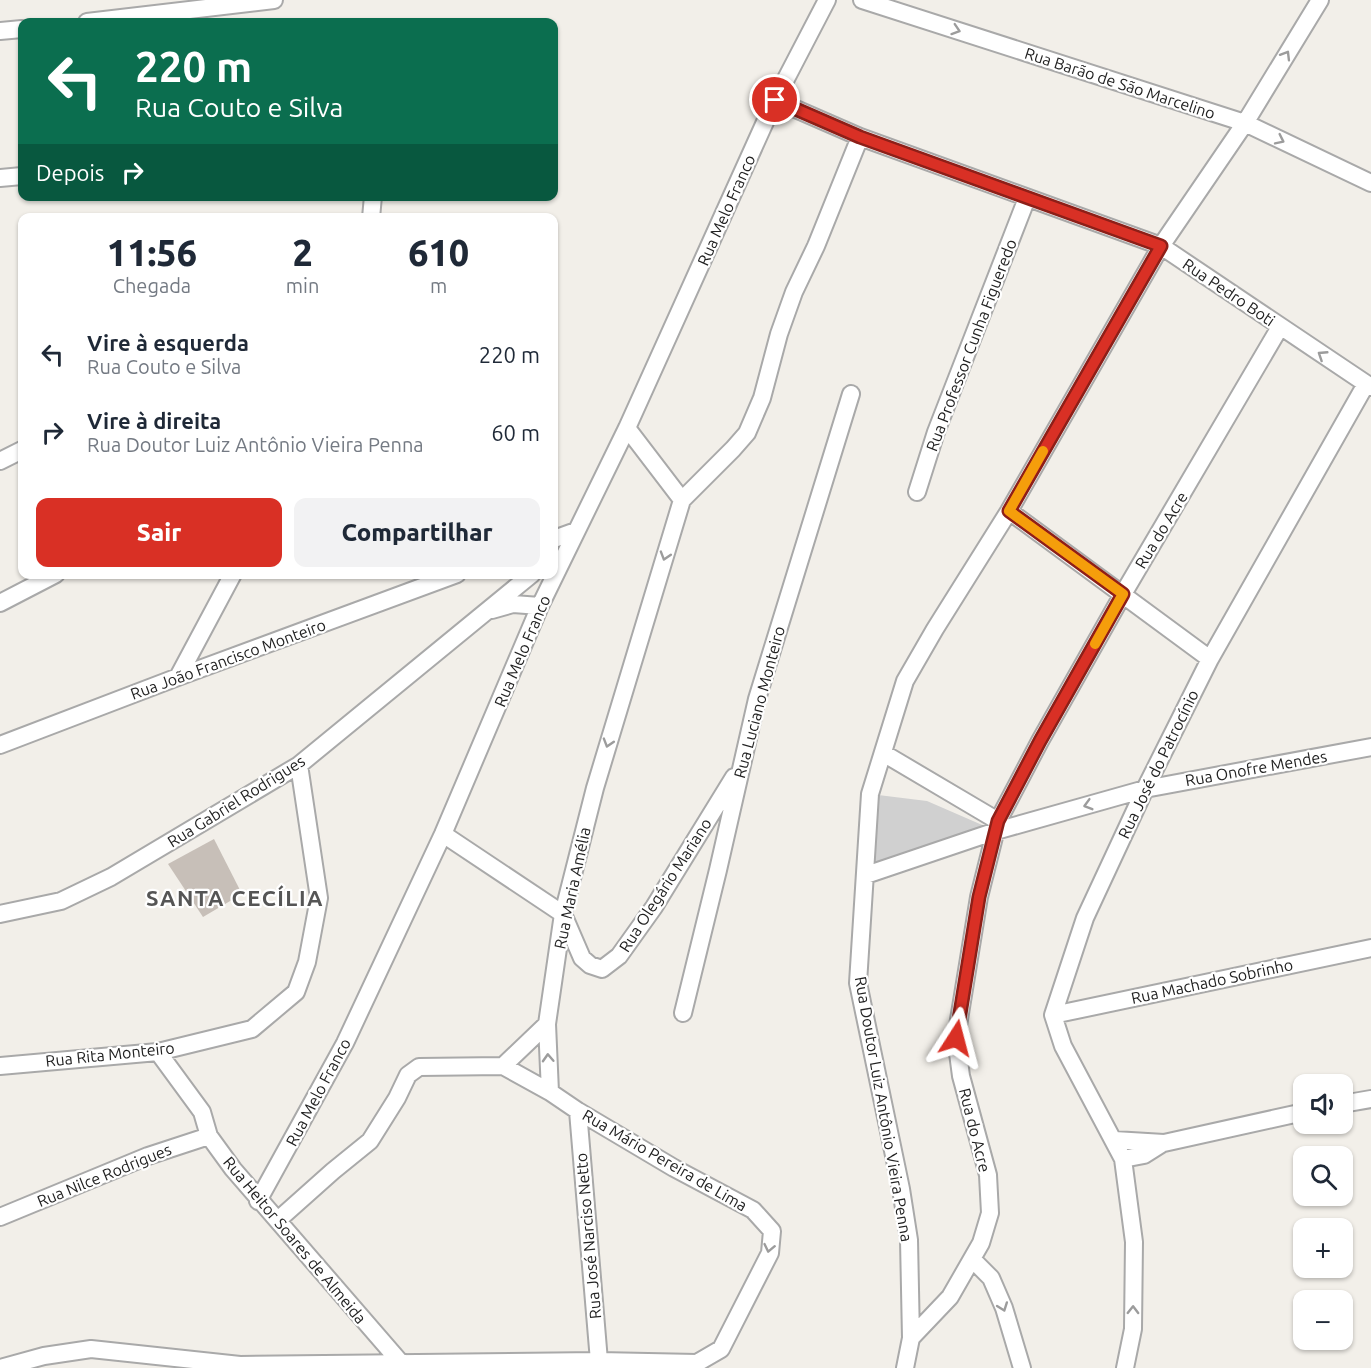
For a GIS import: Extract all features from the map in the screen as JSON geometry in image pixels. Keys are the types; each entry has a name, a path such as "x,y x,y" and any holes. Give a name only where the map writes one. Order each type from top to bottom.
{"street":[{"path":"160,18 214,15 274,0"},
{"name":"Rua Melo Franco","path":"558,559 566,538 627,428 775,100 827,0"},
{"name":"Rua Barão de São Marcelino","path":"862,0 895,6 1245,123 1371,183"},
{"name":"Rua Doutor Luiz Antônio Vieira Penna","path":"905,1368 912,1338 909,1240 901,1189 858,983 870,794 905,681 1009,511 1161,246 1245,123 1320,0"},
{"path":"0,31 18,29"},
{"name":"Rua Pedro Boti","path":"775,100 860,137 1161,246 1368,385"},
{"path":"627,428 682,500 747,433 762,398 778,334 794,292 816,246 860,137"},
{"path":"0,178 18,176"},
{"name":"Rua Professor Cunha Figueredo","path":"917,492 936,432 1027,198"},
{"name":"Rua do Acre","path":"912,1338 950,1297 981,1243 990,1213 988,1175 961,1076 956,1038 979,897 997,826 1040,741 1123,594 1280,327"},
{"name":"Rua José do Patrocínio","path":"1053,1015 1085,918 1145,789 1210,659 1368,385"},
{"name":"Rua Luciano Monteiro","path":"683,1013 757,699 851,394"},
{"path":"0,460 18,452"},
{"name":"Rua Maria Amélia","path":"547,1024 563,914 595,788 682,500"},
{"path":"1009,511 1210,659"},
{"path":"0,603 46,579"},
{"path":"177,677 230,579"},
{"name":"Rua João Francisco Monteiro","path":"0,745 443,579"},
{"name":"Rua Gabriel Rodrigues","path":"0,915 61,901 111,877 299,765 526,579"},
{"name":"Rua Melo Franco","path":"258,1201 345,1043 443,834 550,579"},
{"path":"483,613 513,604 540,606"},
{"name":"Rua Onofre Mendes","path":"866,875 997,826 1145,789 1371,747"},
{"path":"883,753 997,826"},
{"name":"Rua Rita Monteiro","path":"0,1066 158,1052 252,1029 296,992 307,962 319,898 299,765"},
{"name":"Rua Olegário Mariano","path":"563,914 582,958 590,965 602,969 619,956 654,908 741,765"},
{"path":"443,834 563,914"},
{"name":"Rua Machado Sobrinho","path":"1053,1015 1371,948"},
{"path":"1053,1015 1063,1046 1123,1159 1134,1242 1133,1329 1125,1368"},
{"path":"278,1220 370,1142 408,1075 419,1067 502,1066 547,1024"},
{"path":"547,1024 550,1092"},
{"name":"Rua Heitor Soares de Almeida","path":"158,1052 202,1112 209,1136 258,1201 278,1220 401,1363"},
{"name":"Rua Mário Pereira de Lima","path":"0,1368 44,1356 91,1349 240,1365 599,1361 697,1363 721,1349 770,1253 772,1231 753,1210 674,1168 550,1092 502,1066"},
{"path":"1353,1102 1371,1098"},
{"name":"Rua José Narciso Netto","path":"578,1111 599,1361"},
{"path":"1114,1140 1164,1143 1293,1114"},
{"name":"Rua Nilce Rodrigues","path":"0,1216 148,1156 209,1136"},
{"path":"1123,1159 1144,1155 1164,1143"},
{"path":"972,1259 991,1278 1004,1308 1022,1368"}],"shaded area":[{"path":"870,794 927,801 996,831 866,875"}],"building":[{"path":"214,839 242,894 203,917 168,864"}],"slow traffic":[{"path":"1043,451 1009,511 1123,594 1095,644"}],"district":[{"name":"SANTA CECÍLIA","path":"235,898"}],"route":[{"path":"775,100 860,137 1161,246 1009,511 1123,594 998,821 979,897 956,1038"}]}
